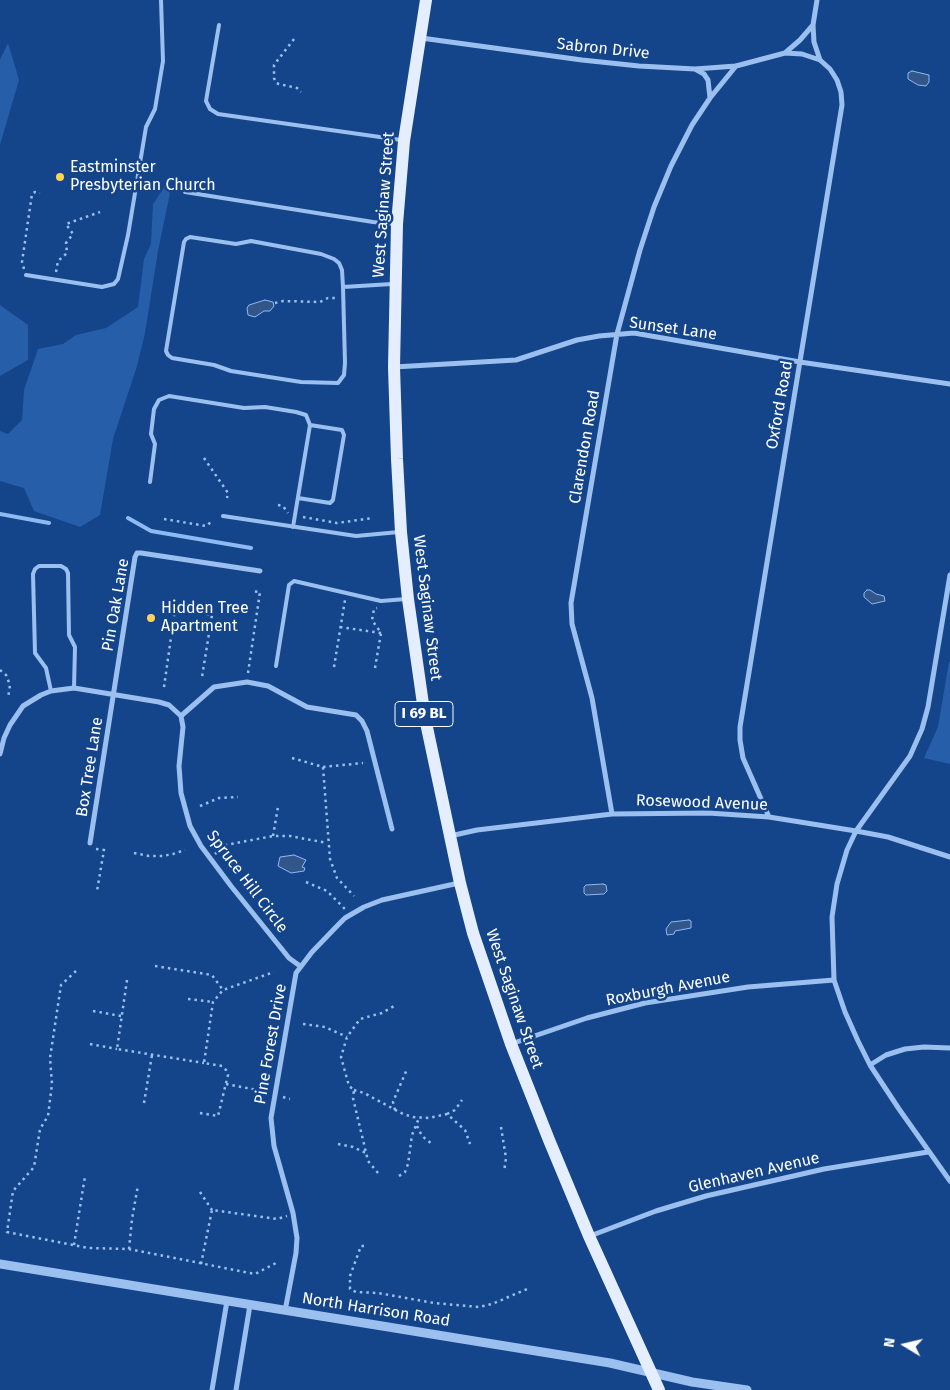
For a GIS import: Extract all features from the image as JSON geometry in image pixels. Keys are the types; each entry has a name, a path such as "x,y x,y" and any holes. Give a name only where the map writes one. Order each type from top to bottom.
{"main road":[{"name":"West Saginaw Street","path":"426,0 418,38 404,140 397,224 394,367 401,532 408,599 425,718 449,836 473,933 511,1044 590,1236 659,1390"}],"street":[{"name":"Oxford Road","path":"769,817 743,758 740,727 842,105 841,92 837,80 830,69 820,60 814,42 813,25 817,0"},
{"name":"Sabron Drive","path":"785,52 800,40 813,25"},
{"name":"Sabron Drive","path":"418,38 639,66 695,69 736,66 785,52 802,54 820,60"},
{"name":"Clarendon Road","path":"612,814 592,698 572,624 571,603 616,334 654,207 671,166 692,125 710,98 736,66"},
{"path":"695,69 704,74 708,80 710,98"},
{"name":"Sunset Lane","path":"394,367 516,360 577,340 634,333 800,362 950,384"},
{"name":"Pin Oak Lane","path":"114,694 137,553 260,571"},
{"path":"950,575 928,707 922,728 910,756 856,831 847,850 837,884 832,917 834,980 848,1020 870,1065 928,1152 950,1181"},
{"path":"0,754 2,738 24,706 51,691 74,688 159,702 169,705 180,716 214,687 246,682 268,686 307,707 347,712 356,715 362,720 367,731 392,829"},
{"name":"Box Tree Lane","path":"90,843 114,694"},
{"name":"Spruce Hill Circle","path":"180,716 183,727 179,766 181,793 190,826 210,858 289,958 300,966"},
{"name":"Rosewood Avenue","path":"449,836 477,830 612,814 708,813 769,817 856,831 888,837 950,857"},
{"name":"Pine Forest Drive","path":"285,1311 297,1238 293,1213 271,1130 271,1118 296,973 300,966 338,925 364,907 382,900 460,883"},
{"name":"Roxburgh Avenue","path":"511,1044 587,1018 645,1003 748,987 834,980"},
{"path":"870,1065 886,1055 905,1049 924,1047 950,1048"},
{"name":"Glenhaven Avenue","path":"590,1236 656,1211 706,1196 824,1169 928,1152"},
{"name":"North Harrison Road","path":"0,1264 610,1363 692,1382 747,1390"},
{"path":"212,1390 227,1301"},
{"path":"236,1390 250,1305"}],"lane":[{"path":"26,275 108,287 118,279 121,273 146,127 155,109 163,61 161,0"},
{"path":"220,25 206,101 210,110 218,114 404,140"},
{"path":"185,192 373,222 397,224"},
{"path":"190,237 236,244 251,241 321,254 339,263 342,270 343,287 345,363 344,375 338,383 301,382 240,372 214,365 172,358 166,351 184,242 190,237"},
{"path":"343,287 395,284"},
{"path":"150,482 155,444 151,434 154,409 159,400 169,396 244,408 265,407 306,415 310,425 293,527"},
{"path":"298,498 330,503 333,500 338,472 344,435 342,430 310,425"},
{"path":"223,516 356,536 401,532"},
{"path":"51,691 46,668 35,653 33,574 39,566 61,566 66,569 69,635 75,647 74,688"},
{"path":"276,666 289,585 294,581 381,601 408,599"}],"path":[{"path":"294,39 274,65 274,78 276,83 297,88 301,92"},
{"path":"26,275 22,262 32,194 35,192 40,193"},
{"path":"54,280 58,261 67,253 66,243 73,234 66,224 100,212"},
{"path":"275,303 283,301 320,302 328,298 343,298"},
{"path":"204,458 228,493 228,498"},
{"path":"278,505 283,506 286,512 295,515 337,522 373,518"},
{"path":"164,519 206,526 210,522"},
{"path":"246,682 260,592 251,591"},
{"path":"334,667 346,593"},
{"path":"375,668 380,633 372,620 374,608 382,608"},
{"path":"164,687 176,609 212,615 202,677"},
{"path":"340,627 380,633"},
{"path":"0,670 6,674 10,685 8,698"},
{"path":"292,758 323,767 363,763"},
{"path":"323,767 328,843 332,868 337,878 354,896"},
{"path":"200,806 219,798 238,797"},
{"path":"274,836 278,807"},
{"path":"210,858 226,845 274,836 290,836 328,843"},
{"path":"96,849 104,850 97,891"},
{"path":"134,853 163,856 184,850"},
{"path":"306,882 327,891 350,915"},
{"path":"155,966 212,975 223,990"},
{"path":"76,971 61,985 50,1058 52,1084 48,1116 40,1129 34,1167 13,1191 7,1232 88,1248 129,1249 255,1274 278,1262"},
{"path":"204,1062 213,1002 223,990 274,972"},
{"path":"117,1049 127,980"},
{"path":"188,999 213,1002"},
{"path":"396,1005 382,1013 360,1019 347,1037 341,1057 349,1086 395,1111 419,1118 447,1114 455,1110 462,1100"},
{"path":"93,1011 122,1016"},
{"path":"303,1024 325,1027 347,1037"},
{"path":"90,1044 222,1066 228,1075 218,1116 200,1113"},
{"path":"144,1104 152,1054"},
{"path":"395,1111 394,1102 407,1069"},
{"path":"226,1084 261,1089 290,1099"},
{"path":"354,1090 353,1098 368,1161 378,1173"},
{"path":"447,1114 465,1130 470,1144"},
{"path":"399,1176 404,1172 408,1164 412,1135 419,1118"},
{"path":"416,1125 422,1136 432,1144"},
{"path":"501,1127 506,1158 504,1172"},
{"path":"338,1144 353,1147 366,1153"},
{"path":"74,1245 85,1176"},
{"path":"129,1249 138,1184"},
{"path":"200,1192 212,1210 201,1264"},
{"path":"212,1210 277,1220 293,1213"},
{"path":"364,1246 361,1246 350,1276 350,1289 356,1292 378,1293 434,1303 480,1307 492,1304 527,1288"}],"shaded area":[{"path":"8,43 19,80 0,145 0,60"},
{"path":"912,71 929,75 929,82 926,86 918,85 908,79 908,73"},
{"path":"165,186 170,193 158,251 145,333 137,366 113,439 100,515 80,527 34,511 24,488 0,481 0,431 8,434 22,420 24,390 38,349 63,344 76,335 106,328 138,307 144,259 151,244 153,204"},
{"path":"265,300 273,302 274,306 270,311 264,311 255,317 248,315 247,308 249,305"},
{"path":"0,305 28,325 28,360 0,376"},
{"path":"867,590 884,596 885,601 872,604 864,597 864,593"},
{"path":"949,662 950,764 924,758 938,727"},
{"path":"294,855 306,860 302,867 305,868 304,871 291,873 278,866 280,857"},
{"path":"586,885 606,885 607,891 604,894 586,895 584,893"},
{"path":"691,921 691,928 675,931 674,934 667,935 666,929 671,922"}],"waterway":[{"path":"0,514 49,523"},
{"path":"128,518 151,531 251,548"}],"place":[{"name":"Eastminster Presbyterian Church","path":"60,177"},
{"name":"Hidden Tree Apartment","path":"151,618"}]}
